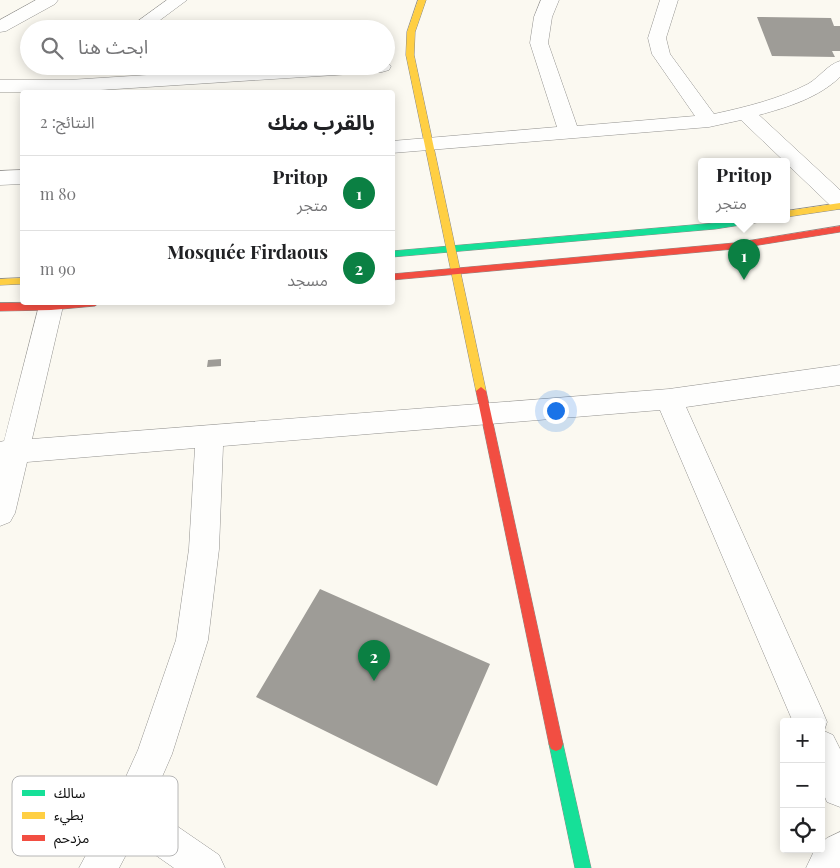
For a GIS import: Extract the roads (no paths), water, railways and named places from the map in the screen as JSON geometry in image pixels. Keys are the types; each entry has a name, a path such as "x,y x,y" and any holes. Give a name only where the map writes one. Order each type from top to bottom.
{"street":[{"path":"0,27 49,0"},
{"path":"149,20 178,0"},
{"path":"417,0 422,0 410,28 408,49 583,868"},
{"path":"550,0 543,17 540,43 569,133"},
{"path":"669,0 657,38 662,54 709,121"},
{"path":"395,65 411,64"},
{"path":"395,147 709,121 745,113 816,86 840,67"},
{"path":"69,86 80,75"},
{"path":"0,86 69,86 241,75"},
{"path":"745,113 840,204"},
{"path":"0,178 20,177"},
{"path":"790,213 840,204"},
{"path":"395,254 734,223"},
{"path":"395,277 734,246 840,229"},
{"path":"0,282 20,282"},
{"path":"0,308 38,305"},
{"path":"0,513 7,452 51,305"},
{"path":"7,452 670,399 840,375"},
{"path":"670,399 808,718"},
{"path":"144,776 154,754 192,640 204,549 210,437"},
{"path":"825,756 840,790"},
{"path":"178,849 206,868"},
{"path":"825,868 830,860 840,851"},
{"path":"98,868 105,856"}],"place":[{"name":"Pritop","path":"744,280"},
{"name":"Mosquée Firdaous","path":"374,681"}]}
